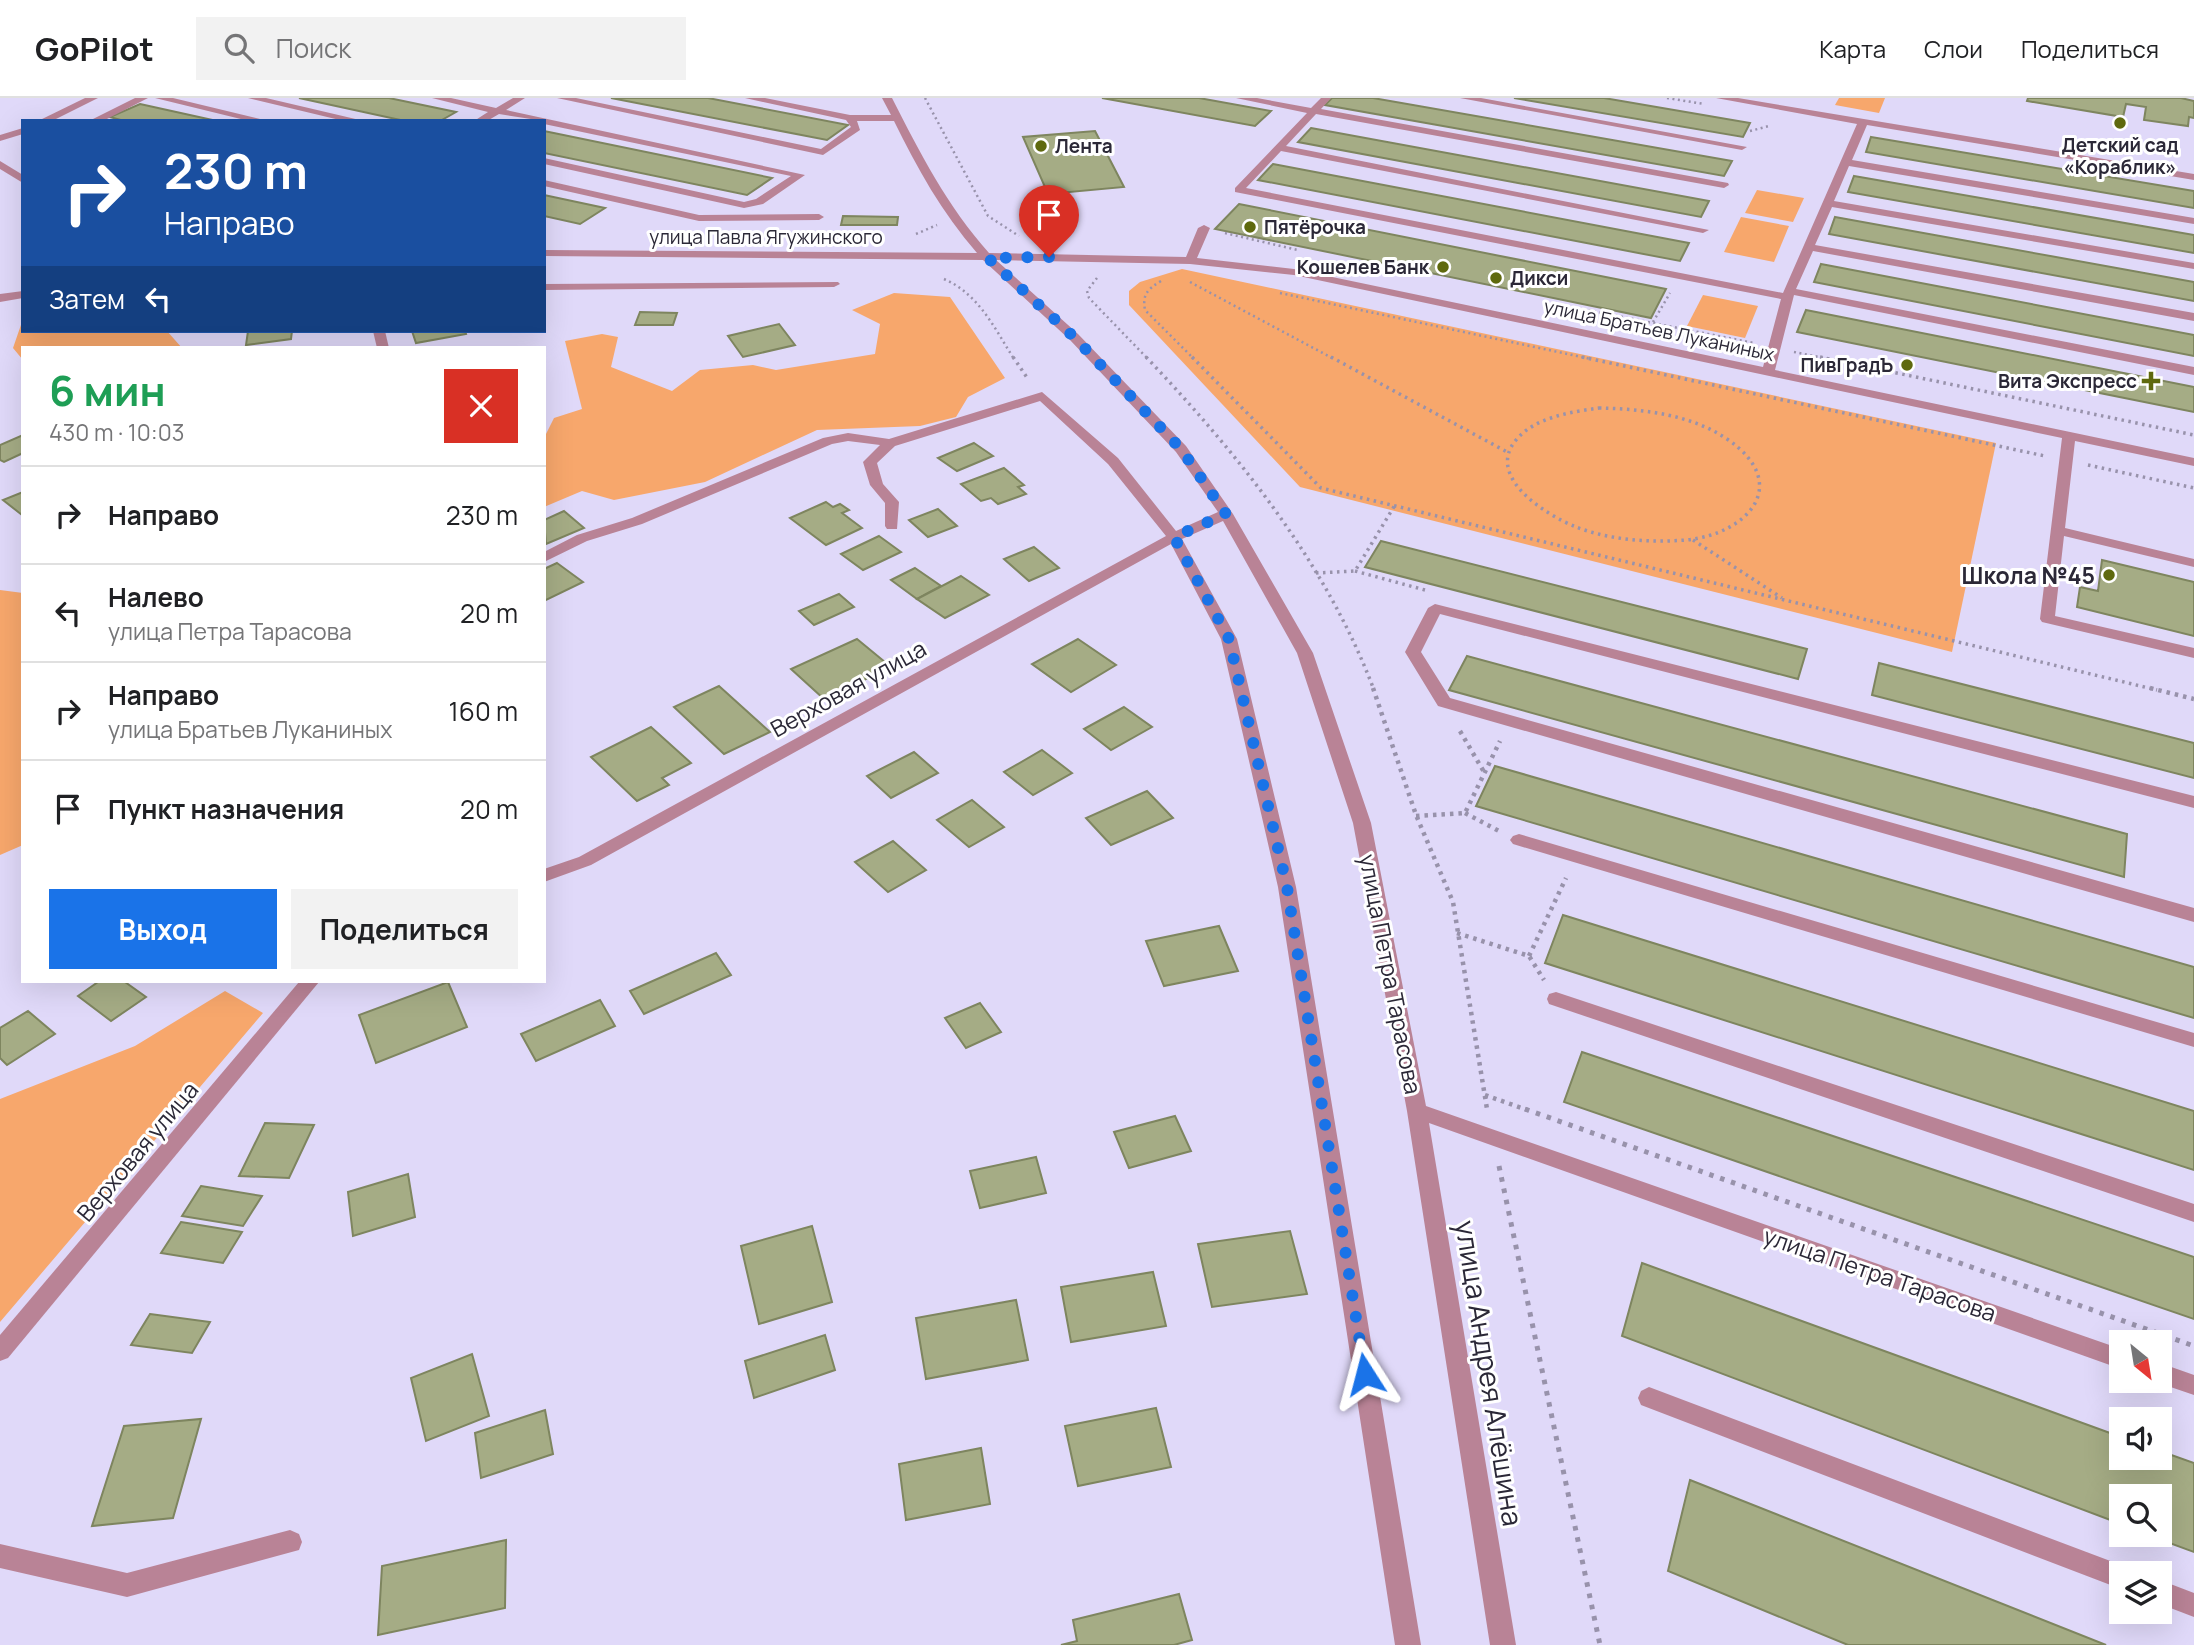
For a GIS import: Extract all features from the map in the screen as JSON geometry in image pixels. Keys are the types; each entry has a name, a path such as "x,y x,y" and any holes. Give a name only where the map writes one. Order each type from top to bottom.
{"street":[{"path":"47,119 93,98"},
{"path":"98,119 143,98"},
{"path":"160,98 253,119"},
{"path":"253,98 350,119"},
{"path":"437,98 535,119"},
{"path":"483,119 520,98"},
{"path":"562,98 822,152 856,128 850,118"},
{"path":"750,98 850,118 897,118"},
{"path":"796,107 810,98"},
{"path":"887,98 925,173 959,226 988,258"},
{"path":"1241,98 1724,185"},
{"path":"1326,98 1239,190 2194,371"},
{"path":"1465,98 1742,147"},
{"path":"1721,98 2194,177"},
{"path":"546,121 800,175 759,202 744,205 546,161"},
{"path":"1768,373 1789,295 1863,122"},
{"path":"0,138 21,132"},
{"path":"1279,148 1703,230"},
{"path":"1846,162 2194,221"},
{"path":"0,164 21,179"},
{"path":"546,183 699,218 819,217"},
{"path":"1828,203 2194,266"},
{"path":"1191,261 1204,228"},
{"path":"1809,247 2194,317"},
{"name":"улица Павла Ягужинского","path":"546,253 988,258"},
{"name":"улица Братьев Луканиных","path":"988,258 1191,261 1294,272 2194,462"},
{"name":"улица Петра Тарасова","path":"988,258 1074,337 1181,449 1226,514 1305,653 1362,823 1417,1111 2109,1355"},
{"path":"546,287 834,284"},
{"path":"0,298 21,294"},
{"path":"546,557 582,538 637,521 828,441 848,437 890,443 1042,396 1113,461 1174,537 1229,639 1287,887 1408,1645"},
{"path":"2069,435 2047,619 2194,653"},
{"path":"890,443 870,462 877,485 892,502 892,526"},
{"name":"Верховая улица","path":"546,875 584,861 1174,537 1226,514"},
{"path":"2056,530 2194,563"},
{"path":"2194,802 1435,608 1413,652 1444,702 2194,915"},
{"path":"1519,840 2194,1040"},
{"name":"Верховая улица","path":"0,1351 309,983"},
{"path":"1556,999 2194,1213"},
{"name":"улица Андрея Алёшина","path":"1417,1111 1503,1645"},
{"path":"2172,1377 2194,1385"},
{"path":"1648,1398 2109,1572"},
{"path":"0,1556 127,1585 290,1542"},
{"path":"2172,1597 2194,1605"}],"path":[{"path":"925,98 988,216 1027,239"},
{"path":"1204,228 1310,253"},
{"path":"934,276 959,282 999,333 1018,368 1042,396"},
{"path":"1179,276 1509,453"},
{"path":"1169,278 1148,289 1143,299 1145,310 1321,488 2194,699"},
{"path":"1270,291 2194,488"},
{"path":"1561,305 2194,435"},
{"path":"1579,409 1640,410 1700,426 1744,455 1759,478 1760,489 1758,501 1742,521 1712,535 1692,539 1625,539 1561,520 1537,505 1519,488 1508,464 1513,443 1531,425 1579,409"},
{"path":"1354,571 1395,505"},
{"path":"1692,539 1786,600"},
{"path":"1316,573 1354,571 1442,595 1435,608"},
{"path":"1444,702 1485,772"},
{"path":"1465,813 1510,721"},
{"path":"1416,816 1465,813 1519,840"},
{"path":"1529,956 1575,857"},
{"path":"1457,933 1529,956 1556,999"},
{"path":"1484,1095 2194,1346"},
{"path":"1493,1138 1600,1645"}],"shaded area":[{"path":"1839,98 1885,98 1879,113 1835,105"},
{"path":"1757,190 1804,198 1793,222 1745,213"},
{"path":"1741,217 1789,226 1774,262 1724,252"},
{"path":"1182,269 1996,443 1952,652 1300,487 1129,305 1129,291 1140,282"},
{"path":"894,293 950,297 1005,378 968,397 956,417 920,426 817,430 705,482 614,500 582,491 546,506 546,434 554,418 582,409 565,341 602,334 618,337 611,367 672,391 700,370 753,365 776,370 875,354 880,324 852,310"},
{"path":"1703,295 1758,306 1745,338 1687,326"},
{"path":"21,325 21,333 169,333 180,346 21,346 21,358 13,348"},
{"path":"0,590 21,593 21,846 0,855"},
{"path":"225,991 263,1013 0,1322 0,1099 135,1046"}],"building":[{"path":"299,98 389,98 456,112 444,119 396,119"},
{"path":"611,98 708,98 848,125 827,140"},
{"path":"1102,98 1199,98 1271,111 1255,126"},
{"path":"1332,98 1373,98 1732,161 1724,176 1325,105"},
{"path":"1514,98 1604,98 1750,123 1743,137"},
{"path":"2028,98 2181,98 2194,101 2194,118 2189,117 2188,126 2144,120 2146,107 2126,104 2123,117 2027,101"},
{"path":"140,104 208,119 117,119 110,117"},
{"path":"1311,128 1709,201 1701,217 1298,142"},
{"path":"546,131 772,178 747,195 546,153"},
{"path":"1095,131 1124,187 1048,194 1023,137"},
{"path":"1871,137 2194,191 2194,208 1866,152"},
{"path":"1273,164 1689,243 1680,261 1258,180"},
{"path":"1854,176 2194,235 2194,253 1848,192"},
{"path":"546,195 605,208 580,224 546,216"},
{"path":"1239,204 1666,289 1651,318 1215,229"},
{"path":"843,216 898,217 897,225 841,225"},
{"path":"1835,217 2194,282 2194,301 1829,234"},
{"path":"1821,264 2194,335 2194,356 1814,282"},
{"path":"1806,310 2194,387 2194,412 1797,332"},
{"path":"640,312 677,313 673,325 635,325"},
{"path":"779,324 795,345 743,357 728,336"},
{"path":"248,333 292,333 291,339 246,345"},
{"path":"413,333 466,334 416,343"},
{"path":"21,436 21,454 4,462 0,460 0,445"},
{"path":"974,443 993,456 957,471 938,458"},
{"path":"1004,468 1024,485 1018,487 1026,494 998,504 991,498 981,501 961,484"},
{"path":"21,493 21,514 3,500"},
{"path":"826,502 833,507 840,504 849,510 842,513 862,528 826,545 790,518"},
{"path":"938,509 957,526 928,537 909,520"},
{"path":"564,511 584,528 546,544 546,519"},
{"path":"879,536 901,552 863,570 841,554"},
{"path":"1381,541 1807,649 1798,679 1365,567"},
{"path":"1034,547 1059,568 1029,581 1004,559"},
{"path":"2102,560 2194,582 2194,636 2077,607 2080,587 2098,591"},
{"path":"557,563 583,582 546,600 546,568"},
{"path":"915,568 941,586 917,599 891,580"},
{"path":"961,576 989,595 945,618 917,599"},
{"path":"839,594 854,607 814,625 799,611"},
{"path":"857,639 891,667 824,699 791,669"},
{"path":"1078,639 1116,665 1071,692 1032,664"},
{"path":"1467,656 2127,834 2124,877 1449,690"},
{"path":"1879,663 2194,743 2194,778 1872,695"},
{"path":"719,686 770,732 724,754 674,707"},
{"path":"1124,707 1152,727 1111,750 1084,729"},
{"path":"651,727 691,763 662,778 669,785 637,801 591,757"},
{"path":"1042,750 1072,773 1033,795 1004,772"},
{"path":"914,752 938,773 891,798 867,776"},
{"path":"1495,766 2194,967 2194,1018 1476,806"},
{"path":"1147,791 1173,818 1111,845 1086,818"},
{"path":"972,800 1004,827 969,847 937,820"},
{"path":"893,841 926,870 888,892 855,862"},
{"path":"1563,915 2194,1111 2194,1170 1545,963"},
{"path":"1219,926 1238,971 1164,986 1146,941"},
{"path":"716,953 731,975 644,1014 630,991"},
{"path":"97,983 126,983 146,997 111,1021 78,996"},
{"path":"448,983 467,1027 376,1063 359,1015"},
{"path":"600,1000 615,1026 536,1061 521,1034"},
{"path":"980,1003 1001,1032 966,1048 945,1018"},
{"path":"28,1011 55,1034 7,1065 0,1058 0,1028"},
{"path":"1582,1052 2194,1257 2194,1319 1564,1102"},
{"path":"1175,1116 1191,1151 1129,1168 1114,1132"},
{"path":"265,1123 314,1125 289,1178 239,1176"},
{"path":"1036,1157 1046,1193 980,1208 970,1171"},
{"path":"408,1174 415,1217 353,1236 348,1192"},
{"path":"201,1186 262,1196 243,1226 182,1216"},
{"path":"181,1222 242,1232 223,1263 161,1253"},
{"path":"812,1226 832,1302 759,1324 741,1246"},
{"path":"1290,1231 1307,1294 1212,1307 1198,1244"},
{"path":"1642,1263 2109,1433 2109,1470 2172,1470 2172,1455 2194,1463 2194,1552 2172,1544 2172,1484 2109,1484 2109,1519 1622,1336"},
{"path":"1153,1272 1166,1326 1071,1342 1061,1287"},
{"path":"1016,1300 1028,1360 926,1379 916,1318"},
{"path":"150,1314 210,1322 192,1353 131,1345"},
{"path":"825,1335 835,1370 754,1398 745,1361"},
{"path":"472,1354 489,1416 426,1441 411,1378"},
{"path":"1156,1408 1171,1467 1078,1486 1065,1426"},
{"path":"545,1410 553,1454 481,1478 475,1433"},
{"path":"201,1419 173,1518 92,1526 124,1426"},
{"path":"981,1448 990,1504 906,1520 899,1464"},
{"path":"1690,1480 2106,1645 1848,1645 1668,1571"},
{"path":"506,1540 505,1608 378,1635 382,1566"},
{"path":"1179,1594 1192,1640 1174,1645 1061,1645 1077,1641 1073,1620"}],"place":[{"name":"Детский сад «Кораблик»","path":"2120,123"},
{"name":"Лента","path":"1041,146"},
{"name":"Пятёрочка","path":"1250,227"},
{"name":"Кошелев Банк","path":"1443,267"},
{"name":"Дикси","path":"1496,278"},
{"name":"ПивГрадЪ","path":"1907,365"},
{"name":"Вита Экспресс","path":"2151,381"},
{"name":"Школа №45","path":"2109,575"}],"route":[{"path":"1049,257 988,258 1074,337 1181,449 1226,514 1174,537 1229,639 1287,887 1365,1374"}]}
